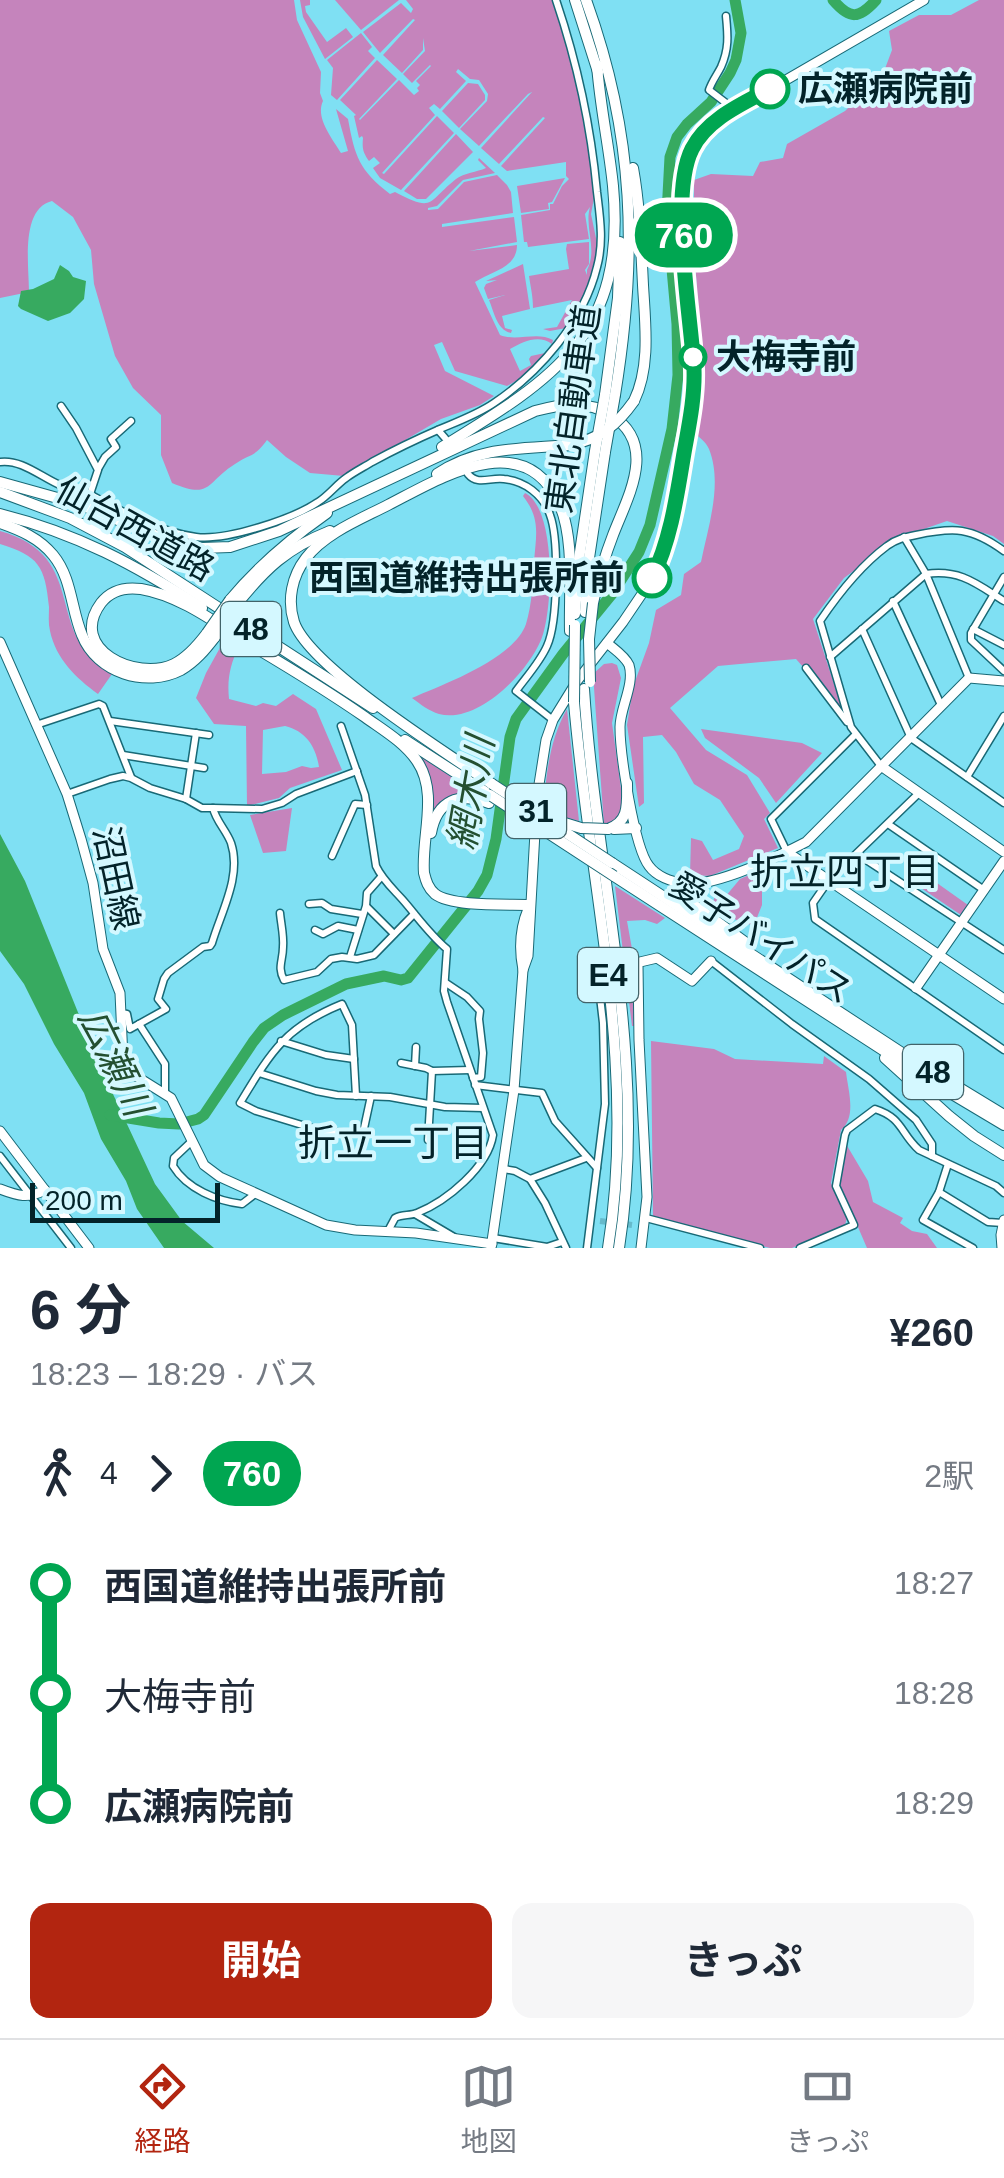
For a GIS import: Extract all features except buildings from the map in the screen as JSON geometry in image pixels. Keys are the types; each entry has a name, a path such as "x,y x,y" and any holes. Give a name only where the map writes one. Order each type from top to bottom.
{"highway":[{"name":"東北自動車道","path":"575,0 597,65 611,130 620,218 610,395"},
{"name":"東北自動車道","path":"572,628 579,558 628,298 630,233 626,166 614,94 586,0"},
{"path":"407,469 542,382 571,354 594,318 609,280 614,228 597,65"},
{"path":"417,490 450,466 477,454 593,439 620,420 634,400 641,385 645,347 640,226 634,172 614,94"},
{"path":"0,482 79,504 174,543 230,547 259,539 515,419 549,408 576,404 592,407 616,419 631,438 636,469 589,608"},
{"name":"東北自動車道","path":"589,608 589,558 600,451"},
{"path":"490,794 302,639 292,615 291,597 298,569 319,544 358,520 459,470 499,462 526,468 546,484 560,504 567,532 572,628"},
{"name":"仙台西道路","path":"0,492 70,518 124,547 490,794"},
{"path":"0,523 36,539 52,554 67,581 81,634 99,659 117,671 151,678 174,673 192,662 260,565 349,498"},
{"name":"仙台西道路","path":"0,514 61,532 119,557 490,794"},
{"path":"234,602 289,550 358,520"},
{"path":"211,635 174,664 142,670 123,665 105,653 94,638 93,622 98,606 118,590 152,592 190,608 316,682 397,740 419,763 428,796 424,866 430,889 440,897 530,905"},
{"name":"E4","path":"589,608 587,686 593,726 590,757 621,989 627,1064 628,1144 619,1248"},
{"name":"E4","path":"572,628 574,702 584,804 617,1065 618,1144 608,1248"},
{"path":"608,829 620,824 625,816 627,783"},
{"path":"506,793 564,824 589,829 636,828"},
{"name":"愛子バイパス","path":"490,794 506,793 760,970 1004,1125"},
{"path":"459,899 440,890 430,874 435,818 455,799 490,794"},
{"name":"愛子バイパス","path":"490,794 1004,1115"},
{"path":"683,884 690,902 863,1027"},
{"path":"760,970 874,1050 949,1116 1004,1155"}],"street":[{"path":"0,462 9,461 154,524 197,537 221,537 246,532 318,503 345,478 493,404 530,374 577,317 589,293 598,266 601,232 594,159 574,56 556,0"},
{"name":"31","path":"492,1243 514,1090 520,955 530,905 539,774 546,740 576,681 648,585 672,518 694,390 684,255 686,167 694,145 709,126 924,0"},
{"path":"726,16 729,47 709,90 734,109"},
{"path":"61,406 98,470"},
{"path":"90,494 105,457 116,447 110,439 131,421"},
{"path":"438,430 445,438"},
{"path":"468,474 475,480 506,478 525,486 546,505 553,524 556,578 550,637 519,694 554,720"},
{"path":"853,731 820,620 841,590 890,544 904,537 948,528 976,534 1004,551"},
{"path":"904,537 926,574 969,678"},
{"path":"830,657 926,574 962,575 1004,601"},
{"path":"1004,577 970,634 971,640 1004,671"},
{"path":"893,601 941,705"},
{"path":"862,629 912,738 1004,803"},
{"path":"974,629 1004,646"},
{"name":"沼田線","path":"0,642 67,794 93,883 103,949 120,993 121,1049 131,1074 165,1092 178,1109 199,1157 212,1172 255,1194 326,1225 492,1243"},
{"path":"607,643 626,660 630,670 620,728 642,852 650,868 683,884 709,882 806,842 969,678 1004,681"},
{"path":"806,668 881,766 1004,852"},
{"path":"36,724 98,704 103,706 131,778"},
{"path":"967,777 1004,716"},
{"path":"109,720 209,736"},
{"path":"341,726 367,806 381,877 448,954 446,1002 493,1135 486,1155 465,1182 415,1214"},
{"path":"853,731 771,819 787,852 1004,999"},
{"path":"186,799 196,734"},
{"path":"122,754 204,768"},
{"path":"67,794 123,776 202,808 262,810 357,771"},
{"path":"919,794 829,880 814,904 815,919 1004,1050"},
{"path":"332,856 355,804 367,806"},
{"path":"121,1013 127,1014 130,1029 166,1009 158,999 164,979 212,943 227,901 233,857 212,808"},
{"path":"888,824 984,890"},
{"path":"857,854 1004,950"},
{"path":"916,988 1004,861"},
{"path":"350,957 369,888 381,877"},
{"path":"309,904 364,910 394,934"},
{"path":"280,913 284,949 280,976 284,980 317,972 331,958 374,955 414,914"},
{"path":"315,930 323,934 338,926 358,930"},
{"path":"642,1248 646,1222 640,962 657,958 692,980 712,961 870,1079 916,1120 932,1144 932,1156"},
{"path":"587,1248 596,1220 597,1168 605,1104 605,1054 596,962"},
{"path":"445,982 480,1011 483,1060 481,1077 473,1078"},
{"path":"356,1096 352,1025 342,1004 312,1018 272,1050 240,1102 256,1111 325,1132 362,1133 371,1096"},
{"path":"138,1024 165,1064 165,1092"},
{"path":"281,1042 354,1059"},
{"path":"415,1066 416,1047"},
{"path":"400,1064 542,1094 561,1128 597,1168"},
{"path":"428,1140 432,1071"},
{"path":"258,1073 316,1091 390,1097 430,1106 484,1108"},
{"path":"800,1248 854,1226 836,1186 844,1136 876,1109 902,1124 918,1150 1004,1193"},
{"path":"0,1131 90,1248"},
{"path":"190,1137 174,1158 174,1166 187,1183 242,1204 255,1194"},
{"path":"0,1156 71,1248"},
{"path":"530,1180 587,1158"},
{"path":"948,1164 939,1192 923,1220 973,1248"},
{"path":"492,1243 564,1245 530,1180 504,1169"},
{"path":"0,1189 31,1197 46,1190"},
{"path":"939,1192 988,1222 1003,1222 1002,1248"},
{"path":"388,1231 394,1218 415,1214 454,1238"},
{"path":"632,1225 646,1222 760,1248"}],"shaded area":[{"path":"0,0 294,0 297,20 321,72 323,121 341,153 348,151 336,109 348,119 356,153 365,170 390,194 430,202 459,177 486,168 479,158 495,173 463,180 428,210 438,209 464,182 497,175 507,185 513,213 442,227 514,217 517,242 469,251 517,245 508,264 475,282 500,335 547,337 553,340 552,344 536,339 510,349 520,371 531,365 531,356 545,353 521,378 507,386 455,371 442,342 434,345 445,371 494,396 441,419 344,476 310,473 267,440 208,487 195,490 172,483 161,455 161,415 133,388 115,356 94,284 91,250 73,217 52,201 42,206 31,226 29,292 0,298"},
{"path":"300,0 310,0 306,12 327,42 346,28 353,37 325,59 303,17"},
{"path":"335,0 399,0 361,30"},
{"path":"406,0 553,0 571,56 590,153 594,198 591,214 598,248 588,286 566,328 543,329 557,327 572,300 533,308 529,276 569,269 567,244 589,242 587,275 591,254 590,207 585,214 589,239 528,247 521,215 550,210 550,204 569,179 566,162 507,171 501,166 543,117 499,164 481,148 532,92 479,146 460,129 487,101 488,94 479,80 470,79 458,69 456,72 466,81 440,109 434,104 429,108 435,115 382,173 437,116 454,133 401,190 380,178 373,168 380,163 374,157 369,161 365,155 356,115 340,100 377,60 397,79 360,120 399,80 414,95 420,85 416,81 431,66 412,83 403,74 425,51 423,38 423,50 402,73 383,55 413,19 380,53 363,32 401,3 411,13 413,9"},
{"path":"979,0 1004,0 1004,544 993,536 947,521 898,538 844,578 813,619 843,712 796,659 718,666 670,708 706,750 747,775 770,813 764,819 778,848 710,876 690,875 691,838 702,841 713,860 739,849 744,836 720,800 694,784 662,735 643,737 644,803 639,807 627,725 633,687 656,610 681,595 684,574 701,562 713,506 713,462 708,446 693,432 701,375 694,180 711,174 753,176 760,162 783,158 787,144 845,111 883,74 892,50 889,31 919,15 951,15"},
{"path":"361,33 375,58 337,100 331,95 333,68 327,60"},
{"path":"468,83 478,84 485,100 459,128 442,111"},
{"path":"456,134 473,152 426,199 417,199 404,191"},
{"path":"565,178 548,203 549,209 521,213 517,186"},
{"path":"523,264 530,309 502,316 511,333 499,324 489,300 505,295 488,299 484,288 497,280 486,281"},
{"path":"60,265 73,277 86,281 84,299 70,313 48,321 21,309 21,291 54,279"},
{"path":"525,493 543,519 550,562 548,607 541,640 513,681 485,704 454,715 435,713 412,698 493,659 519,637 526,624 536,535"},
{"path":"0,531 28,543 46,559 57,577 77,639 91,658 112,674 98,694 75,674 57,650 49,628 45,582 38,565 24,553 0,544"},
{"path":"226,637 239,646 230,672 229,699 276,706 293,694 316,709 342,770 290,788 279,798 247,806 246,726 214,724 196,698","holes":["285,726 309,741 319,767 302,766 262,774 263,730"]},
{"path":"604,664 617,665 621,678 612,723 623,803 613,824 604,825 593,674"},
{"path":"567,709 579,821 544,806 550,756"},
{"path":"701,729 802,743 822,753 776,803 759,778 705,738"},
{"path":"415,753 479,795 451,798 430,816"},
{"path":"292,808 286,851 263,853 250,815"},
{"name":"広瀬川","path":"0,834 25,881 98,1062 155,1184 182,1221 214,1248 164,1248 137,1209 126,1181 101,1139 84,1093 24,984 0,951"},
{"path":"920,871 968,905 961,915 912,882"},
{"path":"749,875 762,881 762,905 754,925 740,923 713,902 716,893 725,897 740,879"},
{"path":"615,886 665,918 657,924 627,921 634,960 635,1026 632,1026"},
{"path":"651,1041 714,1049 735,1059 823,1064 824,1056 846,1072 850,1111 841,1130 831,1183 847,1218 845,1225 792,1248 770,1248 653,1217"},
{"path":"846,1144 868,1181 873,1202 903,1218 900,1223 912,1231 927,1234 937,1248 867,1248 839,1183"}],"waterway":[{"name":"網木川","path":"110,1115 179,1124 198,1119 264,1028 283,1015 346,984 384,976 408,978 487,875 516,719 612,594 639,552 650,525 672,429 678,375 667,214 670,157 677,137 711,102 736,60 741,33 735,0"},
{"name":"網木川","path":"833,0 854,15 876,0"}],"tunnel":[{"path":"600,1221 632,1225"}],"bus line":[{"name":"760","path":"652,578 672,518 694,390 684,255 686,167 694,145 709,126 770,89"}],"place":[{"name":"広瀬病院前","path":"770,89"},
{"name":"大梅寺前","path":"693,357"},
{"name":"西国道維持出張所前","path":"652,578"}],"district":[{"name":"折立四丁目","path":"845,872"},
{"name":"折立一丁目","path":"393,1143"}]}
